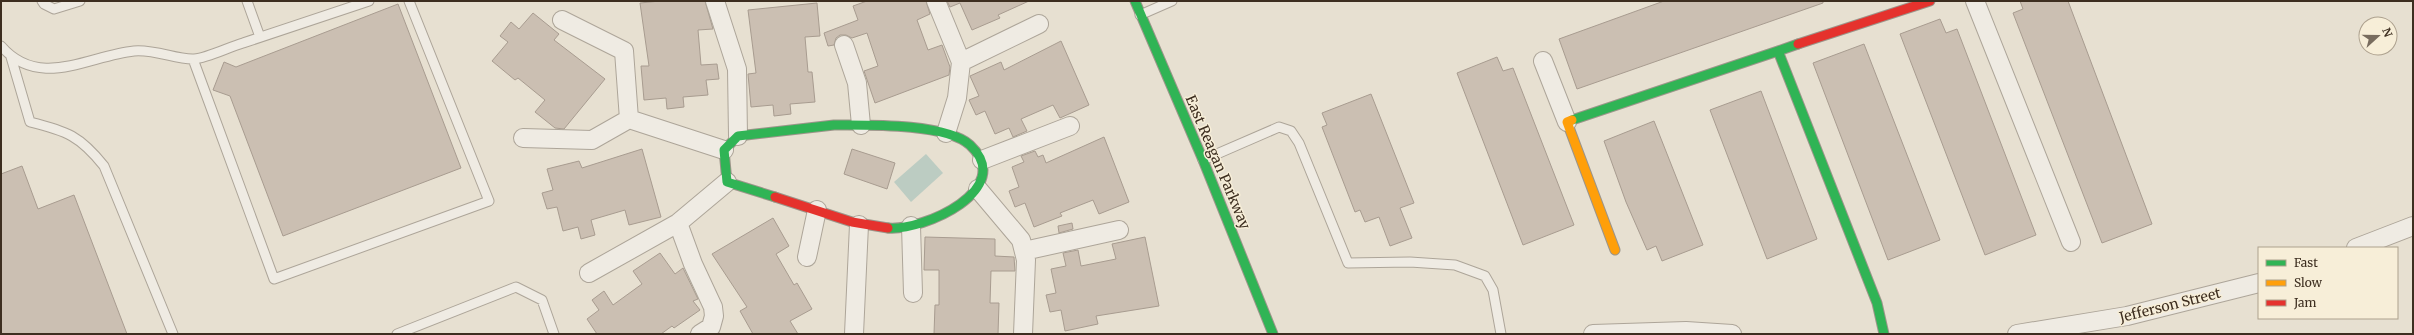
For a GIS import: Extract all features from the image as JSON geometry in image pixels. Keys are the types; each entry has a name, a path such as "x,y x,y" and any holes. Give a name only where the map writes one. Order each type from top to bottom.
{"street":[{"path":"715,1 737,69 738,136"},
{"path":"936,1 961,62 956,98 946,133"},
{"name":"East Reagan Parkway","path":"1135,1 1203,160 1274,334"},
{"path":"1567,122 1930,1"},
{"path":"1975,1 2071,242"},
{"path":"562,20 624,51 629,119"},
{"path":"961,62 1038,24"},
{"path":"844,45 857,83 861,125"},
{"path":"1778,51 1877,303 1884,334"},
{"path":"1543,62 1615,250"},
{"path":"523,138 592,140 629,119 724,150"},
{"path":"724,150 738,136 834,125 887,126 946,133 970,145 982,160 984,174 978,188 964,202 938,218 905,228 859,225 817,210 727,182"},
{"path":"982,160 1070,126"},
{"path":"724,150 727,182"},
{"path":"589,273 678,223 727,182"},
{"path":"978,188 1021,240 1026,260 1023,334"},
{"path":"807,257 817,210"},
{"path":"678,223 693,264 713,307 714,316 711,327 700,334"},
{"path":"854,334 859,225"},
{"path":"911,226 913,293"},
{"path":"2359,247 2413,226"},
{"path":"1024,251 1119,230"},
{"name":"Jefferson Street","path":"2017,334 2062,331 2080,324 2127,316 2258,283"},
{"path":"1593,334 1686,331 1732,334"}],"lane":[{"path":"42,1 44,4 54,9 80,1"},
{"path":"247,1 260,37"},
{"path":"1,46 11,57 27,66 39,68 75,66 134,51 155,52 194,59 354,3 369,1"},
{"path":"194,59 274,279 489,201 409,1"},
{"path":"1140,15 1172,1"},
{"path":"11,57 30,122 61,129 76,138 91,150 104,166 173,334"},
{"path":"1203,160 1279,127 1291,131 1299,143 1348,263 1410,262 1455,265 1485,276 1493,290 1501,334"},
{"path":"397,334 516,286 542,300 554,334"}],"shaded area":[{"path":"926,154 943,173 911,202 894,182"}],"building":[{"path":"660,1 705,1 713,29 698,30 701,65 717,64 719,79 706,80 708,95 683,97 684,107 667,109 666,98 644,100 641,66 649,66 640,3"},
{"path":"867,1 926,1 930,14 917,20 928,50 942,45 950,67 949,75 875,103 864,71 878,66 867,33 852,38 846,35 840,35 836,38 834,45 828,46 824,33 858,20 853,6"},
{"path":"947,1 1029,1 998,15 1000,18 972,30 960,3 950,7"},
{"path":"1664,1 1823,1 1823,3 1577,89 1559,39"},
{"path":"2020,1 2068,1 2152,224 2102,243 2013,13 2023,9"},
{"path":"817,3 820,36 805,37 808,72 812,72 815,102 790,104 791,114 774,116 773,105 751,107 748,74 756,73 748,10"},
{"path":"398,4 461,168 283,236 230,96 213,90 224,62 236,67"},
{"path":"533,13 559,34 554,40 605,79 564,129 555,128 535,112 545,100 518,78 515,80 492,61 508,42 500,36 511,22 519,29"},
{"path":"1940,19 1946,33 1957,29 2036,235 1985,255 1900,34"},
{"path":"1061,41 1089,105 1060,118 1053,105 1021,119 1027,131 1013,137 1009,128 995,134 985,111 976,115 969,100 979,96 970,76 1001,62 1004,70"},
{"path":"1864,44 1940,240 1888,260 1813,63"},
{"path":"1497,57 1503,71 1513,68 1574,225 1523,245 1457,73"},
{"path":"1761,91 1817,239 1767,259 1710,110"},
{"path":"1371,94 1414,203 1400,208 1412,238 1390,246 1379,217 1365,222 1360,210 1355,212 1322,127 1327,125 1322,113"},
{"path":"1654,121 1703,245 1662,261 1656,246 1647,250 1626,202 1604,141"},
{"path":"1104,137 1129,202 1099,214 1093,200 1060,213 1062,216 1034,227 1025,203 1015,207 1009,191 1019,187 1012,167 1024,162 1021,156 1035,151 1038,157 1043,155 1046,163"},
{"path":"642,149 661,217 629,225 625,210 591,220 595,235 581,239 578,227 563,231 557,207 547,209 542,193 553,190 547,169 579,161 582,168"},
{"path":"852,149 895,163 887,189 844,174"},
{"path":"22,166 38,209 74,195 127,334 1,334 1,174"},
{"path":"773,218 789,246 776,254 794,285 797,283 812,309 790,321 798,334 753,334 740,311 747,307 712,254"},
{"path":"1072,223 1073,229 1059,233 1058,226"},
{"path":"925,237 995,239 995,256 1014,257 1015,271 991,271 990,303 999,303 998,334 934,334 935,305 939,305 939,270 924,270"},
{"path":"1145,237 1159,306 1096,316 1098,324 1065,331 1061,310 1050,312 1046,295 1056,293 1051,269 1066,266 1063,253 1078,250 1081,266 1116,259 1112,244"},
{"path":"660,253 675,274 683,268 698,299 693,301 700,310 674,328 672,326 661,334 597,334 587,319 599,310 592,300 604,291 613,305 642,284 633,271"}],"traffic: fast":[{"path":"1135,1 1203,160 1273,334"},
{"path":"1798,44 1778,51 1877,303 1884,334"},
{"path":"1572,120 1778,51"},
{"path":"834,125 905,127 943,133 959,138 970,145 981,161 982,177 974,191 960,204 942,215 923,222 904,227 888,228"},
{"path":"775,197 727,182 724,150 738,136 834,125"}],"traffic: slow":[{"path":"1572,120 1567,122 1615,250"}],"traffic: jam":[{"path":"1798,44 1930,1"},
{"path":"775,197 852,222 888,228"}]}
